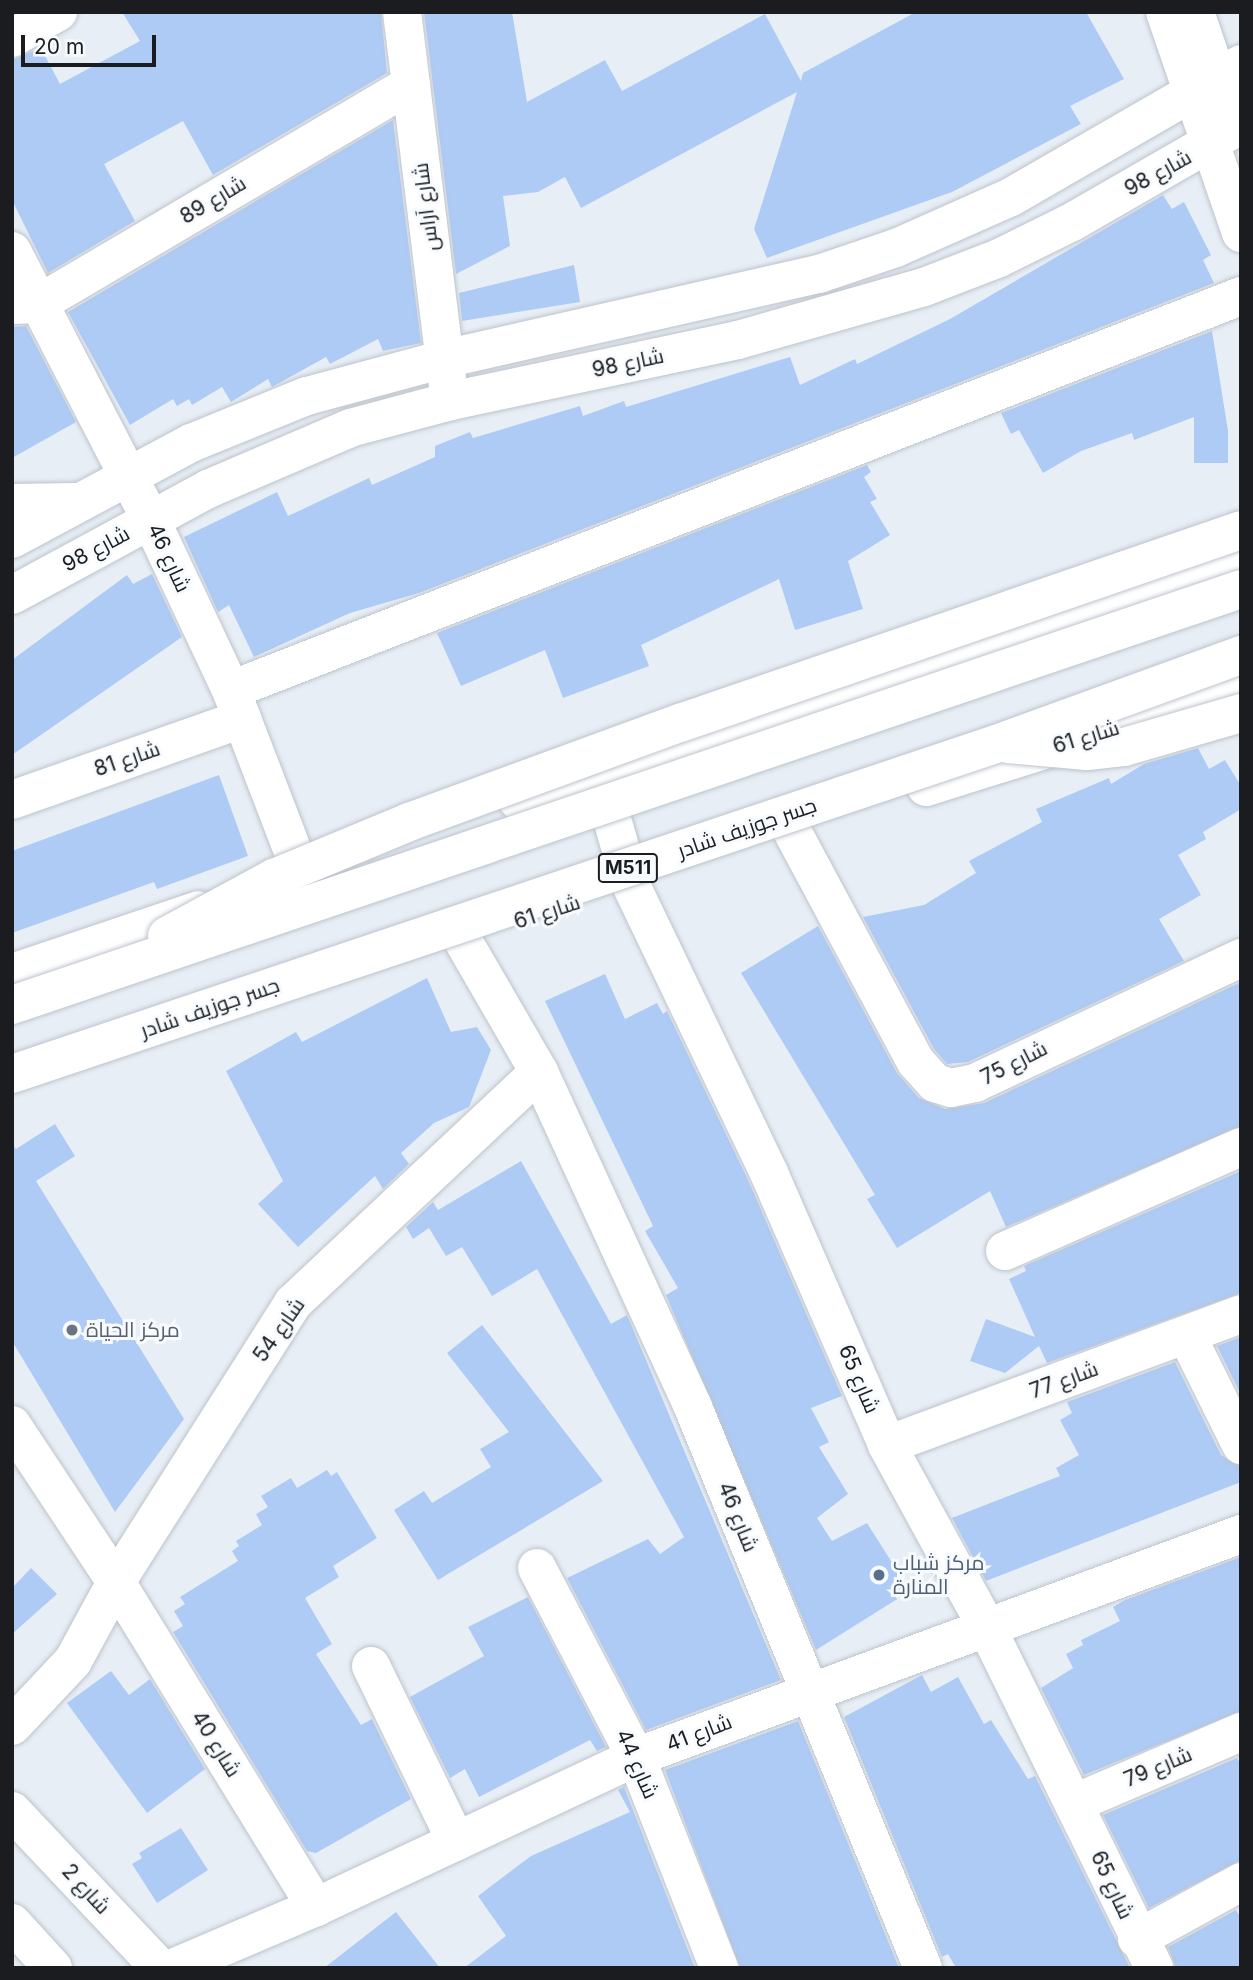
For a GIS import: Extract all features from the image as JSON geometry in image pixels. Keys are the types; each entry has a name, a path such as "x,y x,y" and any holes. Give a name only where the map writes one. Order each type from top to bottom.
{"main road":[{"path":"12,38 58,12"},
{"name":"شارع آراس","path":"402,12 451,401"},
{"path":"1165,12 1217,79"},
{"path":"1195,12 1217,79 1231,138 1241,233"},
{"path":"12,539 128,475 239,421 307,397 444,359 767,287 895,248 1011,197 1217,79"},
{"name":"شارع 89","path":"25,304 411,84"},
{"name":"شارع 98","path":"12,594 274,458 350,428 451,401 738,340 924,287 999,258 1231,138"},
{"name":"شارع 46","path":"12,251 25,304 128,475 237,704 302,875"},
{"name":"شارع 81","path":"12,800 237,704 1241,296"},
{"path":"12,503 81,502"},
{"path":"96,978 212,909 336,851 680,723 1241,530"},
{"path":"12,973 1241,553"},
{"path":"12,1005 1241,589"},
{"name":"جسر جوزيف شادر","path":"12,1074 999,743 1241,655"},
{"name":"شارع 61","path":"12,1084 1241,688"},
{"path":"999,743 1087,751 1124,747 1241,713"},
{"name":"شارع 65","path":"599,774 631,885 769,1173 887,1445 986,1626 1075,1803 1145,1953"},
{"name":"شارع 75","path":"792,831 916,1062 935,1083 951,1088 975,1083 1241,958"},
{"path":"462,939 539,1072"},
{"name":"شارع 46","path":"539,1072 693,1407 923,1968"},
{"name":"شارع 54","path":"12,1726 73,1661 116,1582 293,1303 539,1072"},
{"path":"1005,1251 1241,1147"},
{"name":"شارع 77","path":"887,1445 1241,1314"},
{"path":"1187,1336 1241,1445"},
{"name":"شارع 40","path":"12,1425 116,1582 316,1907"},
{"name":"شارع 41","path":"173,1968 316,1907 636,1757 810,1690 1241,1534"},
{"name":"شارع 44","path":"537,1568 636,1757 719,1968"},
{"path":"371,1666 456,1841"},
{"name":"شارع 79","path":"1075,1803 1241,1732"},
{"name":"شارع 2","path":"12,1811 160,1968"},
{"path":"1145,1953 1241,1882"},
{"path":"12,1923 53,1968"}],"building":[{"path":"122,12 381,12 387,73 213,175 183,121 104,164 135,221 48,273 12,200 12,60 35,50 38,54 43,52 60,84 140,41"},
{"path":"424,12 512,12 527,102 605,60 622,91 765,14 801,81 803,73 916,12 1086,12 1124,79 1070,106 1081,124 952,192 767,258 754,229 797,92 581,208 565,177 538,192 503,196 510,246 456,274"},
{"path":"393,120 421,343 383,351 378,339 330,364 326,357 272,387 268,379 231,402 222,387 192,405 189,399 177,406 173,399 130,425 68,312"},
{"path":"1163,195 1172,209 1184,202 1211,255 1203,260 1214,283 419,593 350,613 254,657 229,605 218,612 184,537 277,492 288,516 369,478 372,485 435,457 435,446 470,432 473,438 580,406 583,416 624,401 626,407 790,357 800,385 855,359 857,364 950,319"},
{"path":"574,265 580,302 462,321 459,293"},
{"path":"26,326 76,422 12,458 12,327"},
{"path":"1212,331 1228,431 1228,463 1194,463 1194,417 1134,440 1132,433 1081,451 1043,473 1019,430 1011,434 1001,413"},
{"path":"867,465 871,472 864,477 877,499 870,502 890,535 848,561 863,609 795,630 779,579 641,645 649,666 563,698 545,650 461,686 437,633"},
{"path":"152,574 182,637 12,755 12,660 127,575 133,584"},
{"path":"1198,748 1209,769 1225,760 1241,786 1241,809 1203,832 1206,839 1178,855 1201,895 1159,919 1184,961 968,1062 947,1064 934,1049 863,917 924,905 976,873 969,861 1042,822 1036,809 1109,778 1111,784 1144,764"},
{"path":"219,775 248,856 157,889 154,882 12,933 12,851"},
{"path":"818,926 897,1073 919,1098 945,1109 984,1103 1241,982 1241,1126 1006,1227 990,1191 897,1248 867,1199 875,1195 741,973"},
{"path":"605,974 625,1019 657,1003 663,1014 667,1011 749,1182 842,1396 811,1408 829,1442 819,1447 848,1494 817,1518 832,1541 867,1523 910,1591 816,1650 666,1295 678,1288 645,1231 653,1226 545,1001"},
{"path":"427,978 451,1032 477,1027 491,1050 469,1107 434,1123 401,1153 409,1164 383,1189 375,1176 298,1247 258,1204 283,1181 226,1071 296,1032 302,1042"},
{"name":"مركز الحياة","path":"55,1124 75,1156 36,1181 184,1419 115,1512 12,1341 12,1144 16,1149"},
{"path":"521,1161 611,1324 627,1315 781,1680 646,1730 567,1578 648,1539 660,1554 684,1537 537,1269 492,1296 462,1247 446,1256 429,1228 413,1239 406,1227 433,1202 438,1210"},
{"path":"1241,1171 1241,1293 1047,1363 1039,1346 1005,1373 970,1361 986,1319 1035,1337 1009,1279 1026,1271 1024,1266"},
{"path":"482,1325 603,1481 438,1580 394,1510 424,1491 432,1503 491,1467 480,1449 509,1432 447,1353"},
{"path":"1241,1337 1241,1395 1217,1346"},
{"path":"1175,1362 1221,1455 1241,1467 1241,1482 986,1581 952,1518 1060,1476 1056,1468 1079,1455 1060,1420 1072,1413 1067,1402"},
{"path":"327,1470 331,1476 337,1472 377,1538 333,1566 339,1577 305,1598 332,1644 316,1654 361,1725 372,1719 411,1799 316,1853 307,1851 173,1632 183,1626 174,1611 185,1604 180,1597 238,1561 232,1551 239,1546 236,1541 262,1525 256,1514 268,1507 261,1496 291,1478 297,1488"},
{"path":"1241,1557 1241,1711 1084,1775 1041,1688 1073,1668 1066,1654 1083,1645 1081,1640 1120,1621 1113,1607 1125,1600"},
{"path":"31,1568 57,1594 12,1634 12,1588"},
{"path":"528,1597 606,1747 597,1751 590,1740 479,1797 465,1769 450,1778 410,1697 484,1656 468,1627"},
{"path":"111,1671 129,1695 150,1679 205,1769 147,1813 67,1703"},
{"path":"922,1675 931,1692 958,1677 984,1724 991,1720 1028,1779 1035,1776 1130,1968 956,1968 948,1954 942,1957 844,1717"},
{"path":"798,1721 899,1968 740,1968 665,1770"},
{"path":"1237,1758 1241,1765 1241,1860 1149,1908 1103,1815"},
{"path":"624,1787 695,1968 464,1968 506,1936 478,1896 531,1856 630,1812 618,1790"},
{"path":"181,1828 208,1870 157,1903 132,1864 142,1858 139,1853"},
{"path":"1236,1910 1241,1918 1241,1968 1176,1968 1168,1947"},
{"path":"396,1912 440,1968 324,1968"}],"place":[{"name":"مركز الحياة","path":"72,1330"},
{"name":"مركز شباب المنارة","path":"879,1575"}]}
